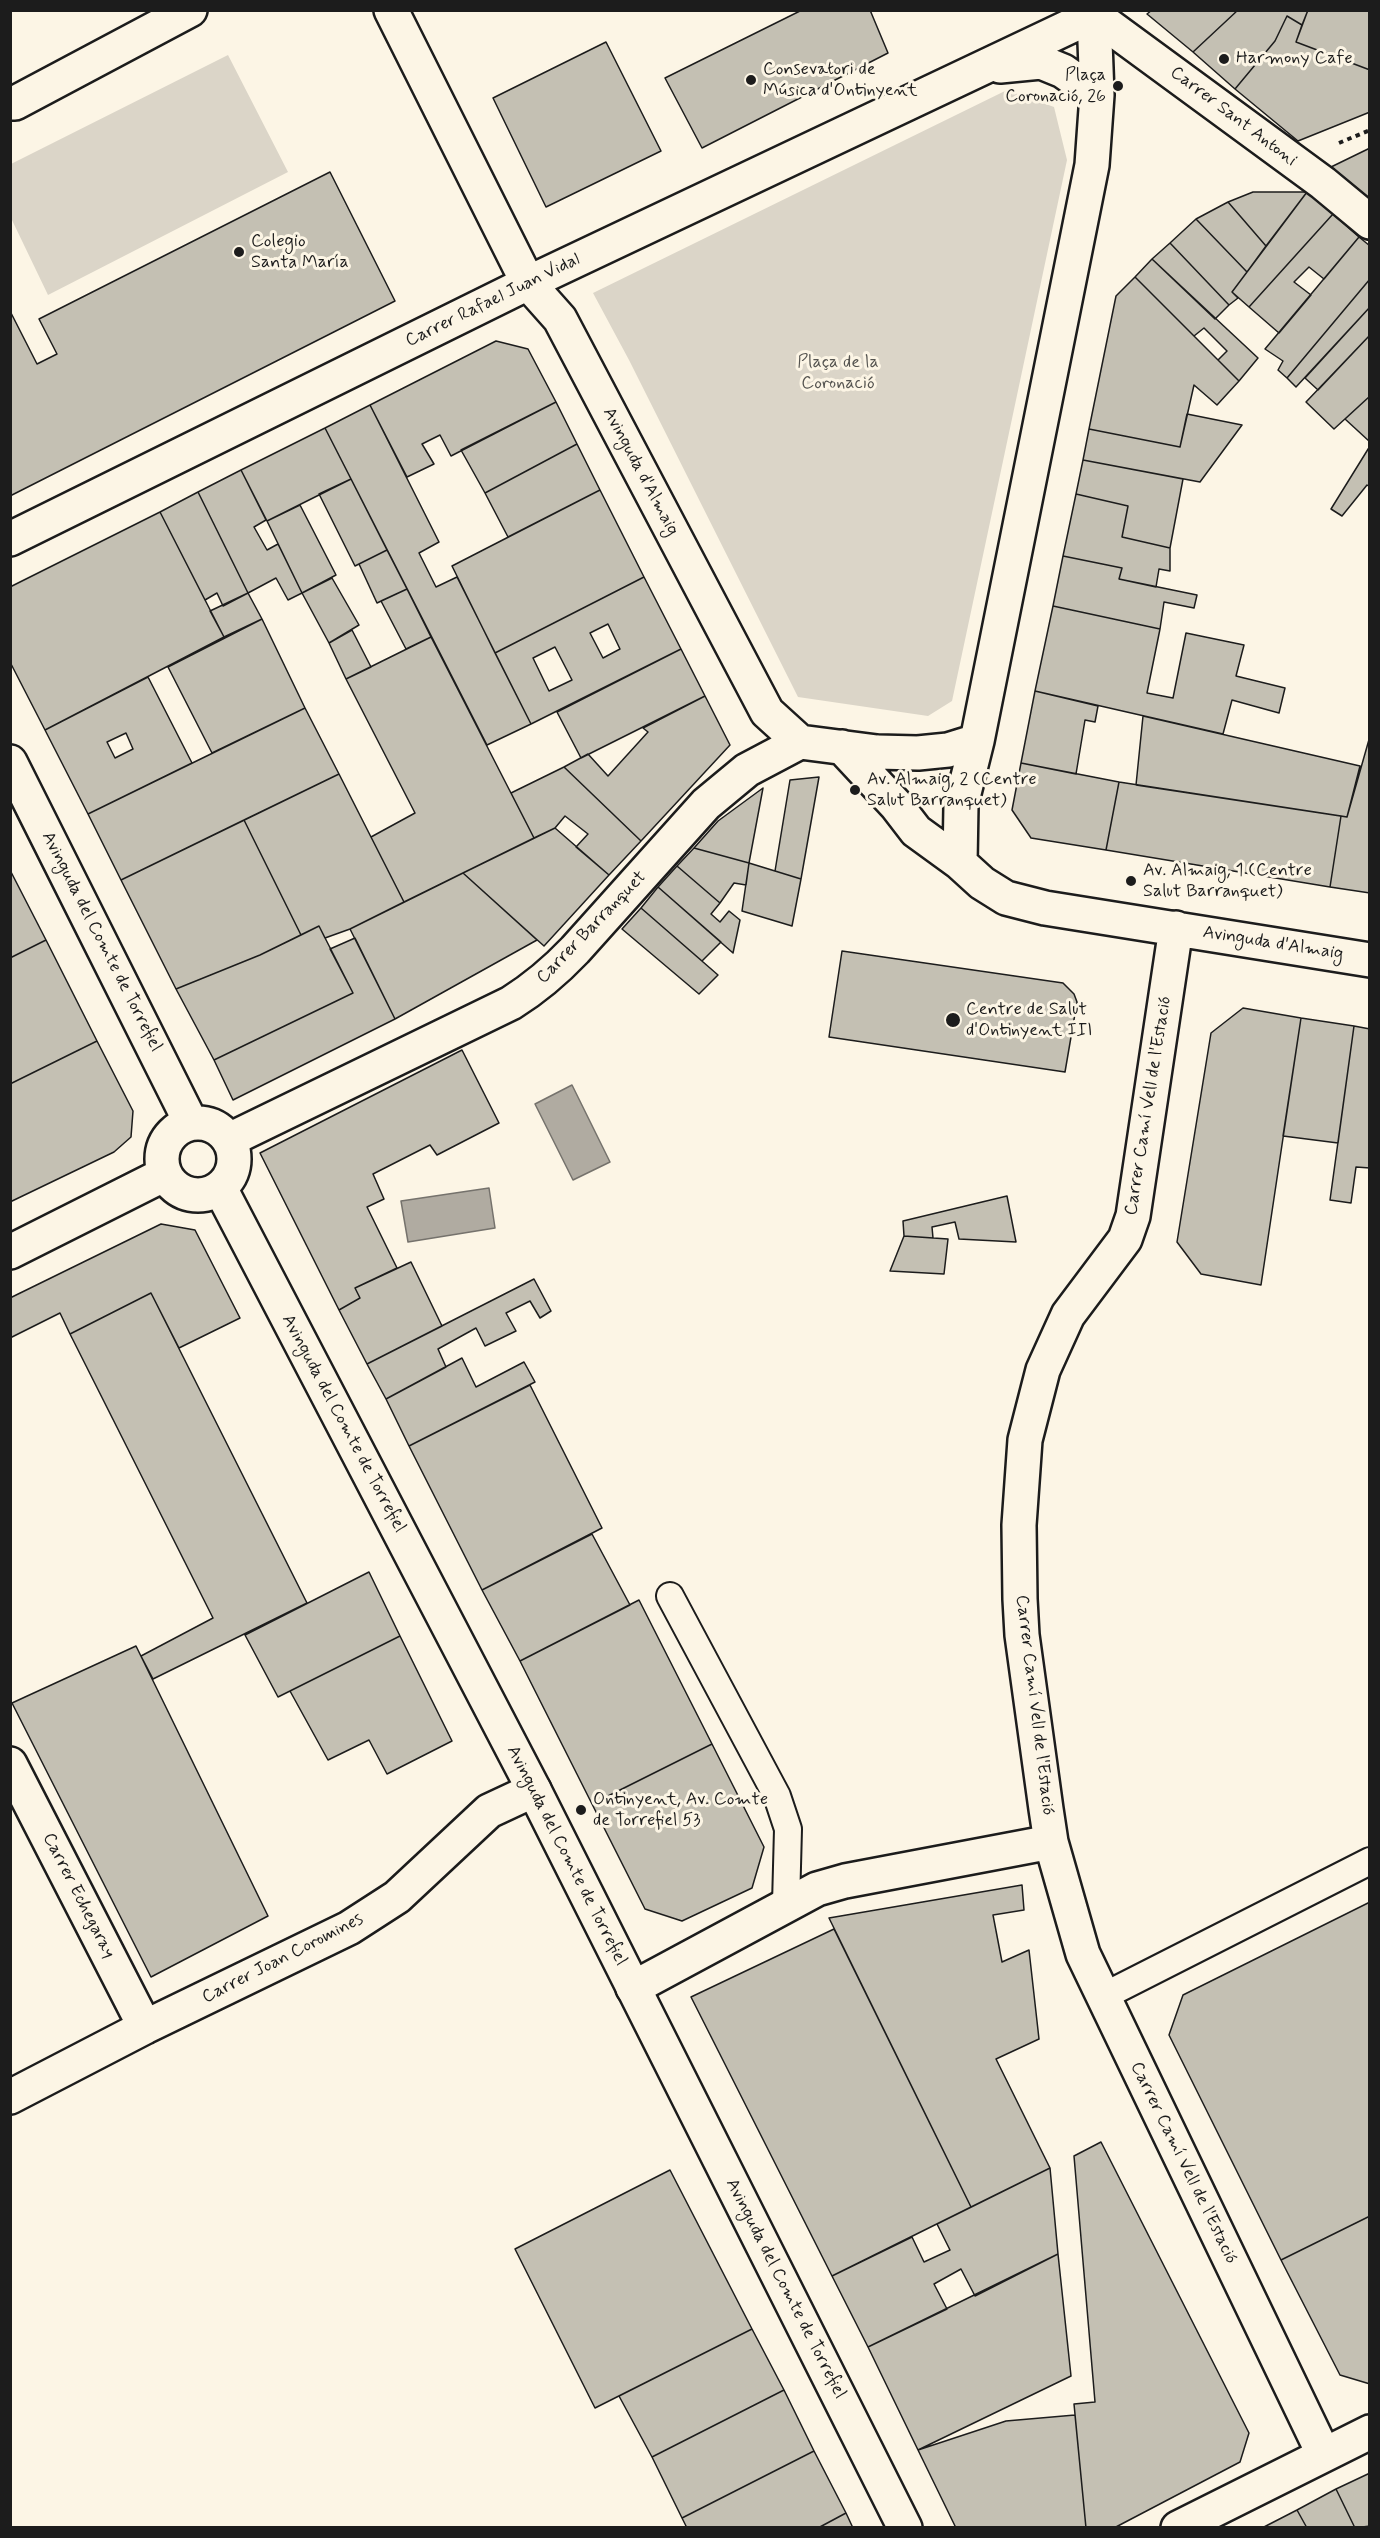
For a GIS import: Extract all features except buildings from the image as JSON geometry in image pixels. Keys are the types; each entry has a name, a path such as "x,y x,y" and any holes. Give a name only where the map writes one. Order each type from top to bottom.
{"street":[{"path":"10,104 190,10"},
{"name":"Avinguda d'Almaig","path":"390,10 528,283 560,319 757,696 767,712 800,742"},
{"path":"960,864 961,805 977,741 1092,165 1096,95 1093,12"},
{"name":"Carrer Rafael Juan Vidal","path":"10,539 528,283 979,69 1093,12"},
{"name":"Carrer Sant Antoni","path":"1093,12 1323,183 1370,222"},
{"path":"979,69 1041,63 1063,71 1096,95"},
{"path":"800,742 877,752 918,753 948,750 977,741"},
{"name":"Carrer Barranquet","path":"229,1140 511,1004 535,988 575,950 706,804 747,770 800,742"},
{"path":"842,747 896,805 916,831 960,864"},
{"name":"Avinguda del Comte de Torrefiel","path":"10,762 191,1123"},
{"name":"Avinguda d'Almaig","path":"960,864 982,883 1006,898 1045,908 1370,960"},
{"name":"Carrer Camí Vell de l'Estació","path":"1176,928 1133,1216 1125,1239 1068,1315 1043,1370 1025,1440 1019,1524 1021,1617 1052,1842 1077,1937 1102,1997 1324,2455"},
{"path":"202,1122 213,1125 229,1140 234,1160 227,1180 220,1188 210,1193 189,1194 171,1183 165,1174 161,1164 165,1143 181,1127 202,1122"},
{"path":"10,1252 165,1174"},
{"name":"Avinguda del Comte de Torrefiel","path":"220,1188 534,1790 905,2528"},
{"name":"Carrer Echegaray","path":"10,1764 145,2027"},
{"name":"Carrer Joan Coromines","path":"10,2097 145,2027 349,1928 397,1897 489,1811 534,1790"},
{"path":"633,1988 817,1889 845,1881 1052,1842"},
{"path":"1178,2528 1370,2432"}],"lane":[{"path":"670,1596 777,1796 788,1829 786,1904"},
{"path":"1102,1997 1370,1861"}],"green space":[{"path":"228,55 288,172 48,295 11,218 11,164"},
{"name":"Plaça de la Coronació","path":"1007,90 1054,107 1067,160 952,701 928,716 798,697 593,293"}],"shaded area":[{"path":"572,1085 610,1162 573,1180 535,1104"},
{"path":"489,1188 495,1228 408,1242 401,1201"}],"place":[{"name":"Harmony Cafe","path":"1224,59"},
{"name":"Consevatori de Música d'Ontinyent","path":"751,80"},
{"name":"Plaça Coronació, 26","path":"1118,86"},
{"name":"Colegio Santa María","path":"239,252"},
{"name":"Av. Almaig, 2 (Centre Salut Barranquet)","path":"855,790"},
{"name":"Av. Almaig, 1 (Centre Salut Barranquet)","path":"1131,881"},
{"name":"Centre de Salut d'Ontinyent III","path":"953,1020"},
{"name":"Ontinyent, Av. Comte de Torrefiel 53","path":"581,1810"}]}
